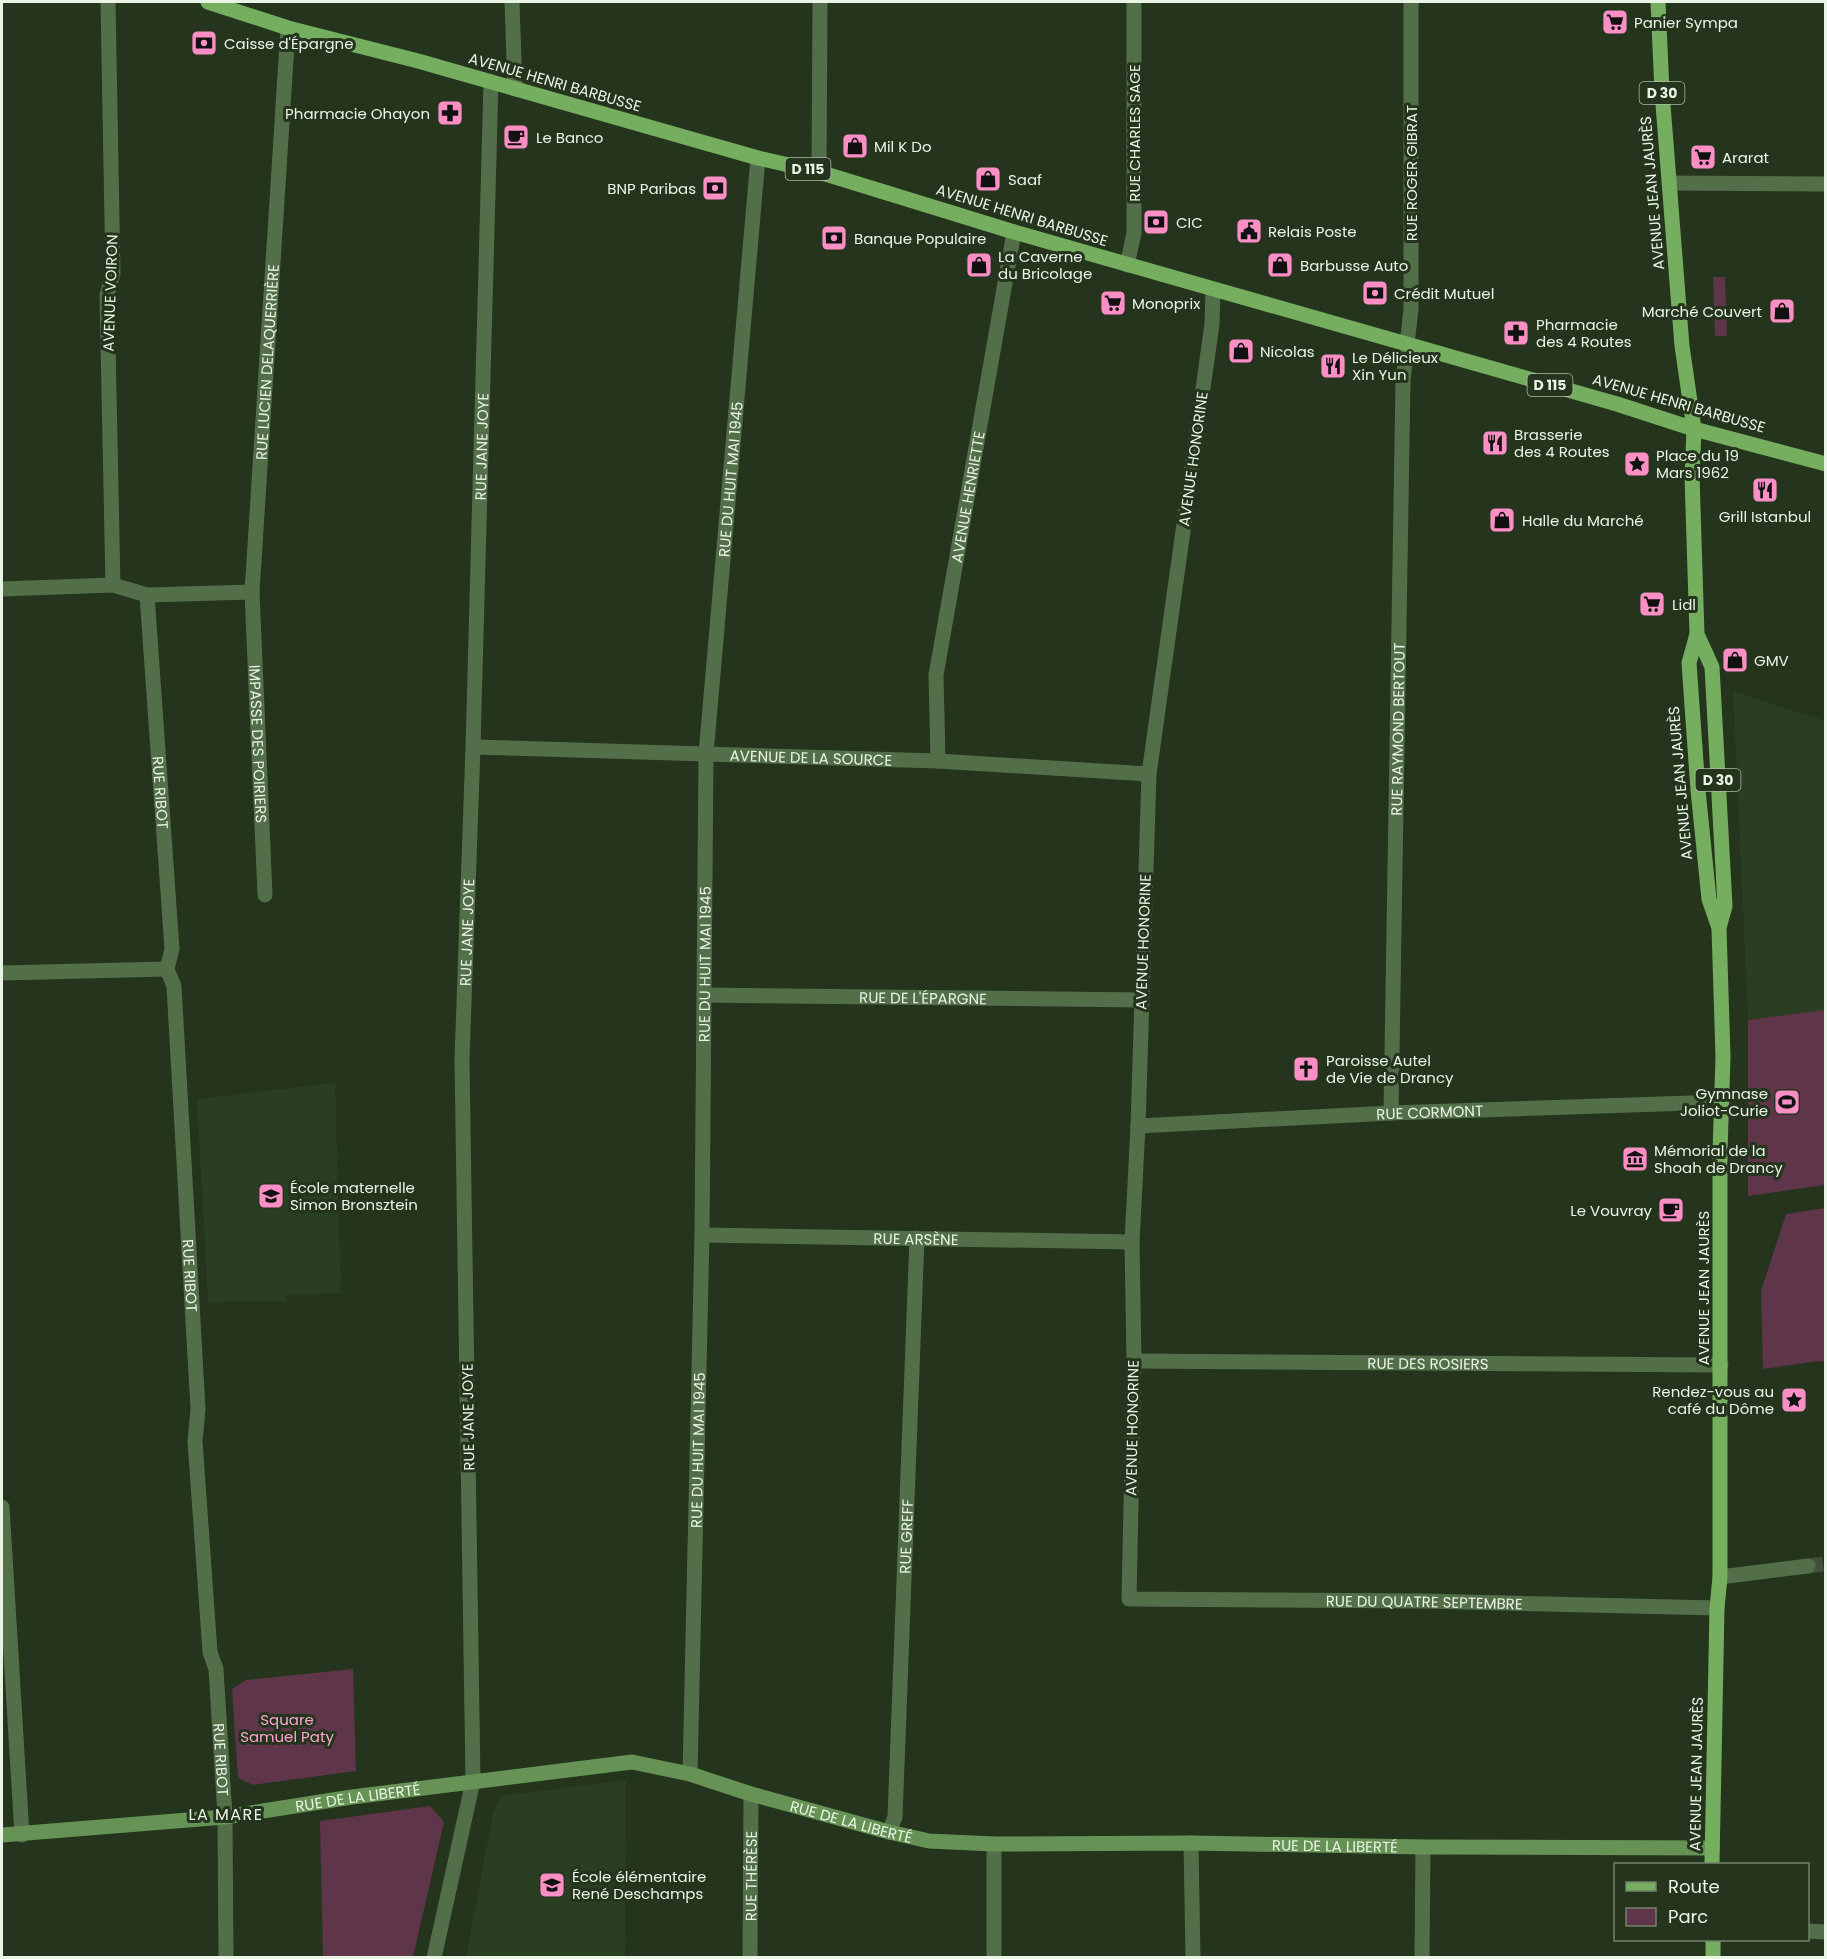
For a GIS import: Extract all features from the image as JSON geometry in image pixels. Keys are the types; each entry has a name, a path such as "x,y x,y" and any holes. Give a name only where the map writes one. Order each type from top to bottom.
{"main road":[{"name":"AVENUE HENRI BARBUSSE","path":"208,2 288,28 491,82 758,158 819,172 1014,232 1617,404 1694,429 1826,464"},
{"name":"AVENUE JEAN JAURÈS","path":"1658,2 1662,92 1682,346 1694,429 1692,476 1697,634 1689,663 1709,899 1719,928"},
{"name":"AVENUE JEAN JAURÈS","path":"1697,634 1712,667 1725,906 1719,928 1723,1057 1720,1577 1712,1863"},
{"path":"1713,1941 1713,1958"}],"street":[{"name":"AVENUE VOIRON","path":"108,2 113,273 107,295 113,585"},
{"path":"512,2 515,89"},
{"path":"819,172 820,2"},
{"name":"RUE CHARLES SAGE","path":"1127,264 1134,233 1134,2"},
{"name":"RUE ROGER GIBRAT","path":"1406,345 1411,309 1411,2"},
{"name":"RUE LUCIEN DELAQUERRIÈRE","path":"252,592 288,28"},
{"name":"RUE JANE JOYE","path":"434,1958 473,1781 462,1059 491,82"},
{"name":"RUE DU HUIT MAI 1945","path":"690,1774 702,1235 706,754 758,158"},
{"path":"1670,183 1826,184"},
{"name":"AVENUE HENRIETTE","path":"938,761 936,675 1014,232"},
{"name":"AVENUE HONORINE","path":"1129,1599 1134,1361 1132,1242 1149,774 1212,324 1213,289"},
{"name":"RUE RAYMOND BERTOUT","path":"1391,1113 1403,381 1406,345"},
{"path":"2,589 113,585 147,595 252,592"},
{"name":"IMPASSE DES POIRIERS","path":"252,592 265,895"},
{"name":"RUE RIBOT","path":"147,595 172,949 167,969 174,986 198,1409 195,1441 210,1652 216,1669 225,1817 226,1958"},
{"name":"AVENUE DE LA SOURCE","path":"473,747 938,761 1149,774"},
{"path":"2,973 167,969"},
{"name":"RUE DE L'ÉPARGNE","path":"704,995 1141,1000"},
{"name":"RUE CORMONT","path":"1138,1126 1391,1113 1722,1102"},
{"name":"RUE ARSÈNE","path":"702,1235 1132,1242"},
{"name":"RUE GREFF","path":"889,1832 895,1817 917,1238"},
{"name":"RUE DES ROSIERS","path":"1134,1361 1721,1365"},
{"path":"2,1507 22,1835"},
{"path":"1720,1577 1808,1566"},
{"name":"RUE DU QUATRE SEPTEMBRE","path":"1129,1599 1424,1600 1718,1608"},
{"name":"RUE DE LA LIBERTÉ","path":"2,1835 225,1817 352,1797 632,1762 690,1774 751,1794 929,1841 994,1844 1191,1843 1712,1848"},
{"name":"RUE THÉRÈSE","path":"750,1958 751,1794"},
{"path":"1191,1843 1193,1958"},
{"path":"994,1844 994,1958"},
{"path":"1422,1958 1423,1847"},
{"path":"1809,1931 1826,1932"}],"shaded area":[{"path":"1733,691 1825,721 1825,1010 1748,1020"},
{"name":"École maternelle Simon Bronsztein","path":"335,1083 341,1293 286,1295 286,1301 208,1302 197,1099"},
{"name":"École élémentaire René Deschamps","path":"626,1780 625,1957 466,1957 493,1813 501,1796"}],"green space":[{"path":"1713,277 1725,277 1727,336 1715,336"},
{"name":"Gymnase Joliot-Curie","path":"1825,1010 1825,1185 1748,1196 1748,1020"},
{"path":"1825,1208 1825,1362 1763,1369 1761,1291 1786,1214"},
{"name":"Square Samuel Paty","path":"353,1669 356,1771 253,1785 238,1778 232,1689 246,1680"},
{"path":"430,1806 444,1822 413,1957 323,1957 320,1821"}],"tunnel":[{"path":"1808,1566 1826,1564"}],"place":[{"name":"Panier Sympa","path":"1615,22"},
{"name":"Caisse d'Épargne","path":"204,43"},
{"name":"Pharmacie Ohayon","path":"450,113"},
{"name":"Le Banco","path":"516,137"},
{"name":"Mil K Do","path":"855,146"},
{"name":"Ararat","path":"1703,157"},
{"name":"Saaf","path":"988,179"},
{"name":"BNP Paribas","path":"715,188"},
{"name":"CIC","path":"1156,222"},
{"name":"Relais Poste","path":"1249,231"},
{"name":"Banque Populaire","path":"834,238"},
{"name":"La Caverne du Bricolage","path":"979,265"},
{"name":"Barbusse Auto","path":"1280,265"},
{"name":"Crédit Mutuel","path":"1375,293"},
{"name":"Monoprix","path":"1113,303"},
{"name":"Marché Couvert","path":"1782,311"},
{"name":"Pharmacie des 4 Routes","path":"1516,333"},
{"name":"Nicolas","path":"1241,351"},
{"name":"Le Délicieux Xin Yun","path":"1333,366"},
{"name":"Brasserie des 4 Routes","path":"1495,443"},
{"name":"Place du 19 Mars 1962","path":"1637,464"},
{"name":"Grill Istanbul","path":"1765,490"},
{"name":"Halle du Marché","path":"1502,520"},
{"name":"Lidl","path":"1652,604"},
{"name":"GMV","path":"1735,660"},
{"name":"Paroisse Autel de Vie de Drancy","path":"1306,1069"},
{"name":"Gymnase Joliot-Curie","path":"1787,1102"},
{"name":"Mémorial de la Shoah de Drancy","path":"1635,1159"},
{"name":"École maternelle Simon Bronsztein","path":"271,1196"},
{"name":"Le Vouvray","path":"1671,1210"},
{"name":"Rendez-vous au café du Dôme","path":"1794,1400"},
{"name":"École élémentaire René Deschamps","path":"552,1885"}],"district":[{"name":"LA MARE","path":"226,1814"}]}
